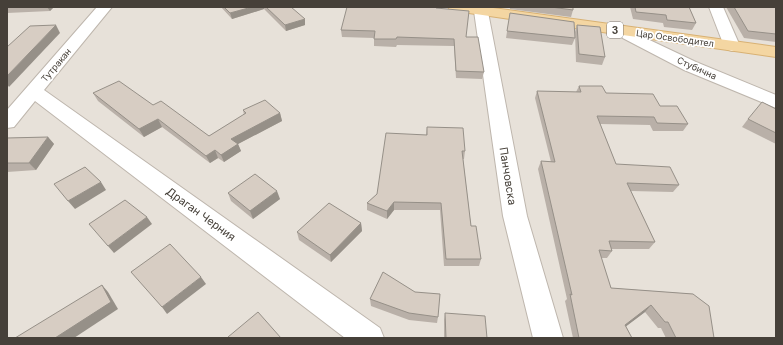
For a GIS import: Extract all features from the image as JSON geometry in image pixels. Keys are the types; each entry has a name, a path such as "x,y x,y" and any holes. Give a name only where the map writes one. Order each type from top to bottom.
{"main road":[{"name":"Цар Освободител","path":"455,7 484,9 620,31 776,52"}],"street":[{"name":"Тутракан","path":"7,122 105,7"},
{"path":"716,7 732,46"},
{"name":"Панчовска","path":"484,9 515,216 548,338"},
{"name":"Стубична","path":"620,31 690,66 776,102"},
{"name":"Драган Черния","path":"34,90 369,338"}],"shaded area":[{"path":"7,7 776,7 776,338 7,338"}],"building":[{"path":"224,7 252,7 230,13"},
{"path":"266,7 291,7 305,19 285,25"},
{"path":"347,7 437,7 436,8 469,11 466,37 478,37 484,72 456,71 454,39 397,37 396,39 374,39 375,31 341,30"},
{"path":"551,7 573,7 573,10"},
{"path":"635,7 689,7 696,23 667,20 666,15 636,12"},
{"path":"734,7 776,7 776,34 748,31"},
{"path":"510,13 574,22 575,38 507,31"},
{"path":"56,25 7,76 7,47 30,26"},
{"path":"577,25 600,27 605,57 579,54"},
{"path":"119,81 153,105 161,101 209,136 246,113 243,110 265,100 280,113 231,139 238,144 221,155 215,150 206,156 158,119 139,129 93,93"},
{"path":"579,86 602,86 606,93 653,94 660,106 677,106 688,124 657,123 654,117 597,116 616,164 670,167 679,185 627,183 655,242 609,241 612,251 599,250 611,288 693,294 709,306 714,338 676,338 668,322 665,322 651,305 625,325 632,338 579,338 570,294 572,295 541,161 555,162 537,91 581,92"},
{"path":"762,102 776,109 776,133 748,119"},
{"path":"427,127 463,128 465,151 462,151 471,226 476,226 481,259 446,259 441,203 394,202 387,211 367,203 377,194 386,133 427,135"},
{"path":"48,137 29,163 7,163 7,138"},
{"path":"85,167 101,182 68,201 54,184"},
{"path":"255,174 277,191 250,211 228,193"},
{"path":"125,200 147,217 108,246 89,224"},
{"path":"329,203 361,223 330,255 297,232"},
{"path":"170,244 201,277 162,307 131,272"},
{"path":"383,272 415,292 440,294 438,317 409,313 370,299"},
{"path":"102,285 111,302 55,338 15,338"},
{"path":"258,312 281,338 228,337"},
{"path":"445,313 485,316 487,338 446,338"}]}
